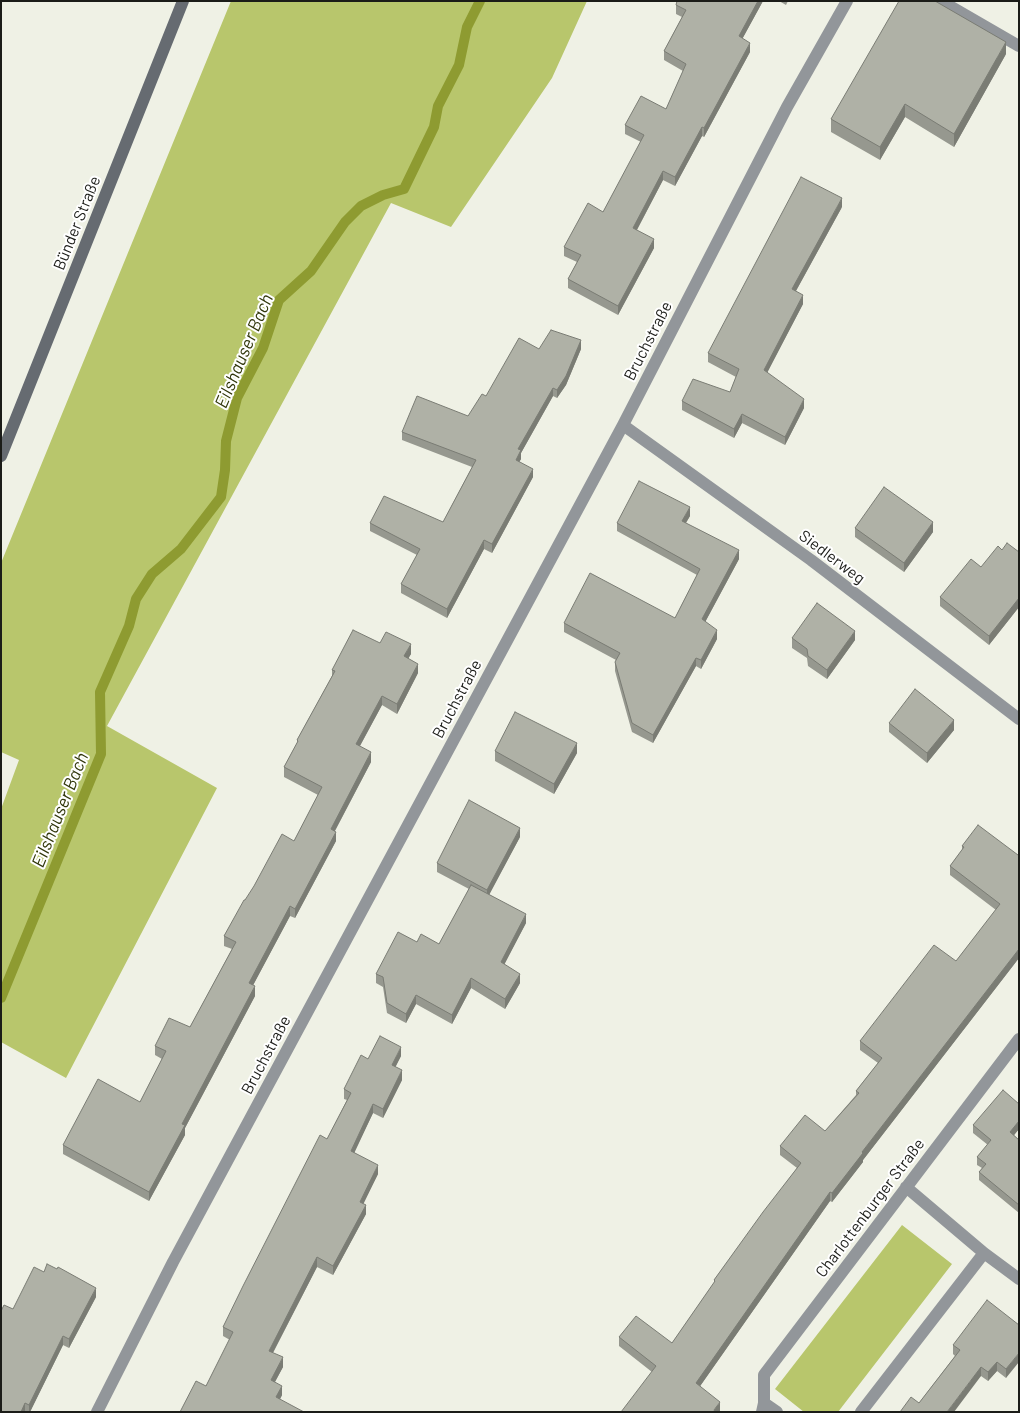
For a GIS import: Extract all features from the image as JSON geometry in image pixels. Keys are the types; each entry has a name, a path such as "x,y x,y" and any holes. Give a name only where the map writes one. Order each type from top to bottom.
{"main road":[{"name":"Bünder Straße","path":"1,456 183,1"}],"street":[{"name":"Bruchstraße","path":"97,1412 173,1262 623,425 787,107 847,1"},
{"path":"941,1 1019,46"},
{"name":"Siedlerweg","path":"623,425 811,560 1019,719"},
{"name":"Charlottenburger Straße","path":"777,1412 763,1407 764,1375 1019,1038"},
{"path":"906,1187 1019,1280"},
{"path":"861,1412 984,1253"}],"green space":[{"path":"231,1 587,1 552,78 451,227 391,203 107,726 217,788 66,1078 1,1042 1,809 19,760 1,752 1,563"},
{"path":"902,1225 952,1264 838,1412 804,1412 775,1389"}],"building":[{"path":"677,1 758,1 739,36 750,43 704,128 702,127 675,177 663,171 633,228 654,239 618,306 568,279 581,255 564,247 588,203 603,212 644,135 625,125 641,96 666,109 686,64 664,51 686,10 676,5"},
{"path":"899,1 935,1 1006,42 954,134 905,104 880,147 831,119"},
{"path":"801,177 842,198 792,289 803,295 764,370 804,399 785,437 742,414 734,429 682,401 693,379 730,392 739,369 708,353"},
{"path":"551,330 581,340 566,376 557,390 553,388 518,449 521,450 516,460 533,469 492,544 484,540 447,609 401,584 420,549 370,523 384,496 443,522 476,460 402,432 417,396 468,416 482,394 486,396 519,338 539,349"},
{"path":"639,481 690,507 682,521 739,550 702,619 717,630 701,660 696,658 653,735 632,723 615,662 620,653 564,623 590,573 675,618 700,569 617,523"},
{"path":"884,487 933,522 904,563 855,528"},
{"path":"1007,543 1019,552 1019,598 989,636 940,597 971,559 981,567 998,546 1002,550"},
{"path":"817,603 855,631 827,670 808,656 807,649 792,638"},
{"path":"353,630 380,643 386,632 411,644 404,656 418,664 397,704 382,696 356,744 371,752 331,829 336,832 295,909 290,906 249,983 255,986 182,1124 185,1125 149,1192 63,1145 98,1079 140,1102 166,1051 155,1046 169,1018 190,1027 236,942 224,936 282,834 294,841 322,787 284,767 335,671 332,670"},
{"path":"915,689 954,720 927,753 889,723"},
{"path":"515,712 577,743 554,784 495,751"},
{"path":"469,800 520,828 487,890 437,863"},
{"path":"978,825 1019,854 1019,949 832,1193 830,1192 696,1383 720,1402 714,1410 715,1412 621,1412 656,1366 619,1337 636,1316 672,1343 714,1280 801,1163 780,1146 805,1115 825,1131 859,1093 856,1091 882,1058 860,1041 934,945 956,961 1000,904 950,866"},
{"path":"471,885 526,914 501,962 520,974 505,999 471,978 452,1015 416,995 406,1014 387,1003 383,977 376,974 398,932 417,942 421,934 439,944"},
{"path":"380,1036 401,1047 392,1065 402,1070 383,1109 373,1104 351,1151 378,1165 360,1202 366,1205 333,1266 317,1257 269,1351 283,1357 271,1380 282,1386 276,1397 304,1412 180,1412 196,1381 206,1386 233,1332 223,1327 243,1286 320,1135 327,1139 351,1093 344,1089 361,1055 368,1059"},
{"path":"1003,1090 1019,1104 1019,1121 1010,1132 1019,1140 1019,1205 979,1172 986,1164 977,1157 991,1140 973,1125"},
{"path":"47,1264 57,1269 58,1267 96,1288 69,1339 63,1336 29,1405 25,1403 21,1412 1,1412 1,1311 4,1305 13,1309 34,1267 44,1272"},
{"path":"987,1300 1019,1325 1019,1353 1006,1369 997,1362 988,1372 981,1367 947,1412 900,1412 911,1397 919,1403 960,1350 953,1345"}],"waterway":[{"name":"Eilshauser Bach","path":"1,998 101,754 100,692 129,626 136,599 152,574 181,549 221,497 225,470 226,441 237,398 263,348 279,300 311,271 345,222 361,206 383,195 404,189 434,127 438,106 459,65 467,27 480,1"}]}
